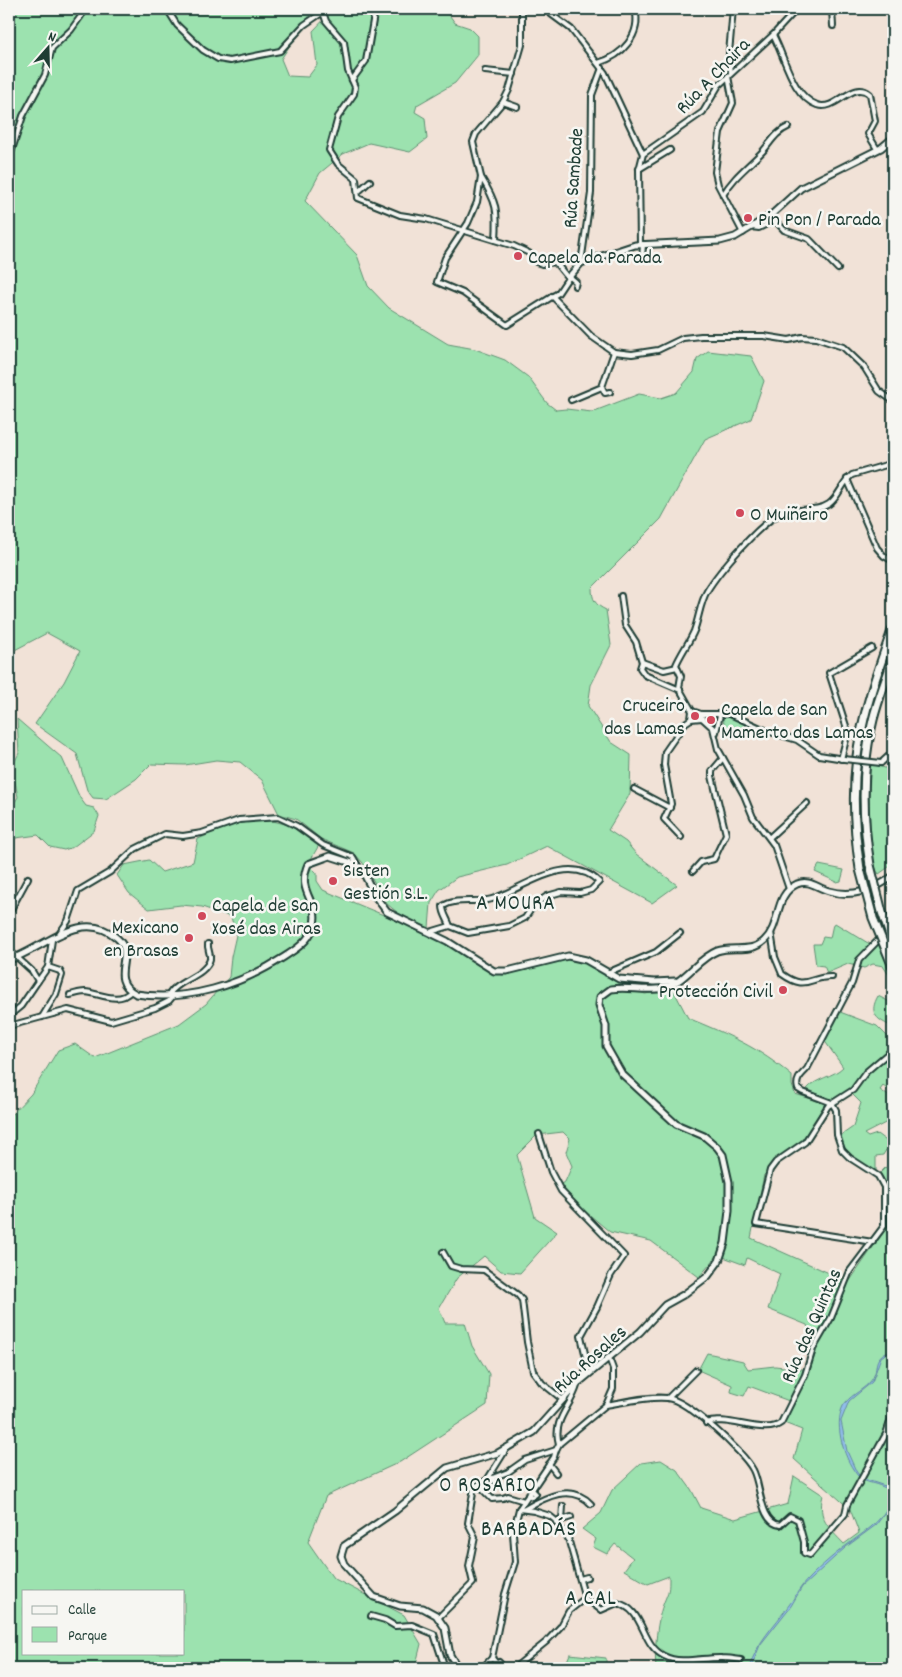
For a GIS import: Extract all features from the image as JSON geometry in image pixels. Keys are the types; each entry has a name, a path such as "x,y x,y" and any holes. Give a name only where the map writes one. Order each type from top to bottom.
{"highway":[{"path":"893,628 863,717 854,767 854,835 860,869 872,918 893,967"},
{"path":"893,658 873,719 866,755 863,791 864,827 870,865 882,912 893,944"}],"street":[{"path":"9,160 23,116 45,75 52,48 71,30 86,9"},
{"path":"168,9 177,25 203,50 218,59 230,61 280,51 304,25 326,9"},
{"path":"326,9 326,21 344,42 348,71 355,86 354,94 338,117 329,150 338,164 356,179 360,199 396,214 426,219 496,240 529,253 535,262 542,264 555,262 569,278 576,282 575,286"},
{"path":"352,80 366,61 375,9"},
{"path":"496,240 498,220 494,199 481,177 473,142 476,134 504,102 522,45 522,9"},
{"path":"544,9 571,29 602,68 643,154 639,169 638,215 642,259"},
{"path":"598,63 619,52 633,36 638,22 636,9"},
{"path":"733,9 729,46 733,103 720,132 715,172 723,195 743,232"},
{"name":"Rúa A Chaira","path":"643,154 703,112 716,88 773,35 797,9"},
{"path":"832,9 833,26"},
{"path":"773,35 796,89 816,105 826,105 856,90 864,90 870,94 875,121 868,134 877,149"},
{"name":"Rúa Sambade","path":"581,262 591,193 592,95 602,68"},
{"path":"485,71 514,74"},
{"path":"504,102 517,107"},
{"path":"723,195 739,172 762,152 779,132 788,127"},
{"path":"481,177 477,202 463,231 445,258 438,284 463,293 507,325 559,292 563,283 581,262 642,244 732,239 774,212 801,188 877,149 893,138"},
{"path":"639,169 670,150"},
{"path":"358,191 370,181"},
{"path":"751,227 759,228 775,220 784,230 810,240 838,269"},
{"path":"552,296 566,313 614,352 646,352 665,348 684,338 701,336 764,336 789,340 802,337 816,338 843,347 864,368 879,391 893,401"},
{"path":"602,388 614,352"},
{"path":"602,388 606,394 610,392"},
{"path":"571,400 602,388"},
{"path":"789,889 770,837 753,817 744,795 723,758 716,734 702,716 692,711 680,690 677,662 693,633 706,593 736,554 780,514 826,506 835,499 847,479 852,475 893,463"},
{"path":"847,479 878,548 884,556 893,562"},
{"path":"621,596 625,625 636,642 642,662 640,668 645,675 680,690"},
{"path":"842,759 848,732 829,673 872,648"},
{"path":"642,662 664,670 677,667"},
{"path":"691,719 692,711"},
{"path":"680,837 664,819 670,808 671,800 664,757 667,748 691,719 702,716 730,714 767,731 797,740 819,755 842,759 881,763 893,752"},
{"path":"716,734 720,715"},
{"path":"693,871 701,862 714,859 726,834 712,776 712,771 723,758"},
{"path":"893,782 893,822"},
{"path":"634,790 670,808"},
{"path":"770,837 807,803"},
{"path":"58,936 68,921 78,891 105,876 135,849 165,834 183,836 202,833 239,820 278,817 297,826 323,845 353,857 375,896 387,912 430,932 494,971 507,972 568,956 586,960 619,979 634,982 678,980"},
{"path":"9,960 83,926 101,930 115,936 124,946 122,977 124,984 131,991 143,995 172,995 209,990 260,973 295,950 308,938 313,928 315,913 302,876 308,864 330,856 341,858 360,868"},
{"path":"430,932 450,926 468,933 509,926 525,918 534,905 547,896 561,892 591,890 599,882 593,876 578,872 556,872 535,878 491,900 450,902 443,906 443,912 450,926"},
{"path":"774,944 767,938 771,932 780,903 789,889 809,882 829,891 853,893 877,888 893,876"},
{"path":"9,913 28,878"},
{"path":"832,1103 798,1089 799,1077 807,1069 852,983 859,960 893,925"},
{"path":"771,932 778,967 782,974 806,984 824,977 832,977"},
{"path":"607,973 656,952 680,933"},
{"name":"Rúa Rosales","path":"438,1618 423,1608 389,1603 367,1592 341,1560 342,1549 352,1538 383,1520 447,1468 488,1457 534,1432 578,1383 640,1332 665,1305 683,1295 708,1276 722,1253 729,1212 726,1166 717,1147 698,1133 676,1124 622,1074 606,1046 606,1026 599,1005 602,994 611,989 650,990 666,987 716,951 752,948 767,938"},
{"path":"9,1016 21,1006 48,967 52,940"},
{"path":"9,1026 72,1010 111,1021 155,1008 169,1001 173,988 194,976 209,962 208,944"},
{"path":"9,950 32,971 38,981"},
{"path":"42,1017 56,994 62,975 60,971 48,967"},
{"path":"70,995 84,992 111,998 126,996 131,991"},
{"path":"873,1242 756,1224 770,1170 776,1162 805,1142 832,1103 853,1090 866,1072 893,1049"},
{"name":"Rúa das Quintas","path":"706,1422 718,1420 768,1427 781,1423 805,1375 813,1349 827,1328 850,1271 884,1226 884,1187 878,1176 850,1158 842,1150 837,1135 836,1110 832,1103"},
{"path":"539,1134 551,1172 561,1191 624,1256 611,1275 597,1307 581,1336 587,1362 584,1378"},
{"path":"443,1252 450,1266 461,1269 484,1270 518,1295 522,1304 533,1371 542,1383 563,1400"},
{"path":"482,1668 493,1659 505,1594 515,1562 513,1533 519,1509 559,1444 606,1405 613,1389 613,1369 609,1358"},
{"path":"668,1398 696,1370"},
{"path":"559,1444 558,1423 573,1397 578,1383"},
{"path":"606,1405 668,1398 685,1406 706,1422 745,1459 757,1480 765,1512 771,1522 780,1525 790,1516 794,1516 801,1527 804,1553 810,1555 845,1514 847,1505 886,1434 893,1414"},
{"path":"490,1479 507,1448"},
{"path":"458,1668 450,1655 445,1628 438,1618 472,1583 469,1566 475,1538 468,1527 468,1521 474,1487 508,1472 525,1460 556,1450"},
{"path":"548,1464 556,1473"},
{"path":"490,1479 499,1485"},
{"path":"481,1484 483,1490 492,1499 508,1496 524,1501"},
{"path":"525,1509 556,1494 578,1494 591,1504"},
{"path":"562,1520 563,1506"},
{"path":"519,1509 550,1516 556,1522 568,1538 585,1598 601,1610 617,1603 632,1611 642,1624 650,1644 664,1656 676,1660 723,1658 741,1660"},
{"path":"556,1522 571,1517"},
{"path":"574,1560 581,1559"},
{"path":"580,1578 587,1577"},
{"path":"514,1668 546,1642 561,1626 569,1611 585,1598"},
{"path":"371,1616 385,1620 395,1626 412,1625 434,1634 445,1668"},
{"path":"493,1659 500,1668"},
{"path":"493,1659 504,1668"}],"green space":[{"path":"9,9 314,9 281,59 288,76 308,77 317,65 313,31 334,9 445,9 455,23 470,28 478,36 478,55 455,83 417,105 415,112 425,118 427,139 410,152 369,143 343,154 320,173 305,201 357,255 368,286 389,308 448,344 475,349 505,360 528,377 547,403 556,410 566,409 592,412 639,394 661,398 676,393 694,372 697,359 708,351 751,356 764,381 751,419 705,439 661,519 592,588 595,601 606,610 611,645 591,685 588,706 611,742 631,755 630,794 608,830 626,842 636,854 677,885 652,903 547,846 507,865 457,877 439,890 431,903 429,928 403,917 387,904 363,863 354,853 321,839 296,819 279,814 262,780 240,762 216,760 185,765 151,764 136,779 106,799 93,798 87,790 77,754 35,724 64,682 80,651 47,633 9,653"},
{"path":"723,715 747,724 731,737 725,734"},
{"path":"17,719 62,758 80,798 86,806 94,808 99,816 94,831 73,847 64,850 50,847 38,835 16,838 9,845 9,811 18,797 12,767 19,753"},
{"path":"871,764 892,770 890,805 893,864 879,874 875,867 871,840 869,787"},
{"path":"273,821 289,825 319,845 311,859 312,868 317,873 317,881 323,890 432,935 489,972 503,975 553,959 569,958 586,963 645,994 673,989 688,1018 755,1049 792,1076 795,1094 825,1103 807,1135 789,1156 764,1175 751,1238 849,1282 887,1227 888,1186 880,1173 893,1160 893,1668 656,1668 658,1625 668,1590 669,1576 648,1584 624,1570 633,1558 615,1544 607,1554 593,1547 596,1539 582,1529 601,1513 612,1490 641,1463 661,1460 677,1470 691,1489 701,1508 735,1519 788,1504 794,1476 823,1495 823,1517 829,1528 844,1544 859,1533 850,1509 794,1459 802,1430 784,1423 789,1401 749,1386 744,1396 731,1392 732,1385 698,1370 707,1353 743,1361 748,1369 775,1366 810,1370 816,1352 807,1325 768,1309 780,1274 747,1258 745,1265 718,1255 699,1277 651,1241 610,1232 579,1206 560,1184 565,1182 572,1166 566,1152 570,1139 563,1132 537,1135 517,1155 535,1217 557,1232 520,1273 501,1271 484,1256 457,1278 439,1308 445,1323 465,1323 472,1346 489,1374 487,1405 400,1462 326,1496 308,1542 333,1578 404,1615 421,1644 415,1668 9,1668 9,1117 31,1094 58,1050 75,1044 95,1058 179,1024 206,1004 229,977 236,935 231,917 202,907 181,905 149,909 129,893 117,875 124,865 149,860 162,872 193,862 198,839 239,822"},
{"path":"819,865 844,870 841,881 837,882 815,872"},
{"path":"835,923 868,943 878,942 893,957 893,1024 891,1026 877,1018 874,1011 878,996 890,1002 892,1001 891,978 883,966 873,964 864,968 848,964 827,973 824,966 816,965 813,944 820,944 823,937 830,938 833,924"},
{"path":"840,1012 877,1026 887,1036 893,1033 893,1046 887,1053 893,1060 893,1093 883,1086 880,1090 893,1099 893,1119 864,1134 868,1137 877,1134 889,1143 893,1142 893,1160 886,1150 883,1155 876,1156 876,1171 858,1161 849,1154 840,1136 853,1127 861,1103 849,1091 831,1100 807,1089 815,1082 843,1067 824,1040"},
{"path":"570,1654 606,1658 606,1668 564,1668"}],"water":[{"path":"893,1349 881,1357 872,1382 849,1401 841,1421 847,1451 856,1471 861,1478 885,1486 888,1491 880,1485 863,1480 859,1477 845,1453 839,1423 840,1414 845,1403 873,1378 880,1356"},
{"path":"889,1491 891,1494 891,1505 876,1525 846,1547 802,1587 791,1606 760,1645 751,1668 749,1668 761,1642 806,1581 842,1549 877,1522 889,1503"}],"place":[{"name":"Pin Pon / Parada","path":"748,218"},
{"name":"Capela da Parada","path":"518,256"},
{"name":"O Muiñeiro","path":"740,513"},
{"name":"Cruceiro das Lamas","path":"695,716"},
{"name":"Capela de San Mamerto das Lamas","path":"711,720"},
{"name":"Sisten Gestión S.L.","path":"333,881"},
{"name":"Capela de San Xosé das Airas","path":"202,916"},
{"name":"Mexicano en Brasas","path":"189,938"},
{"name":"Protección Civil","path":"783,990"}],"district":[{"name":"A MOURA","path":"516,902"},
{"name":"O ROSARIO","path":"488,1484"},
{"name":"BARBADÁS","path":"529,1527"},
{"name":"A CAL","path":"591,1597"}]}
